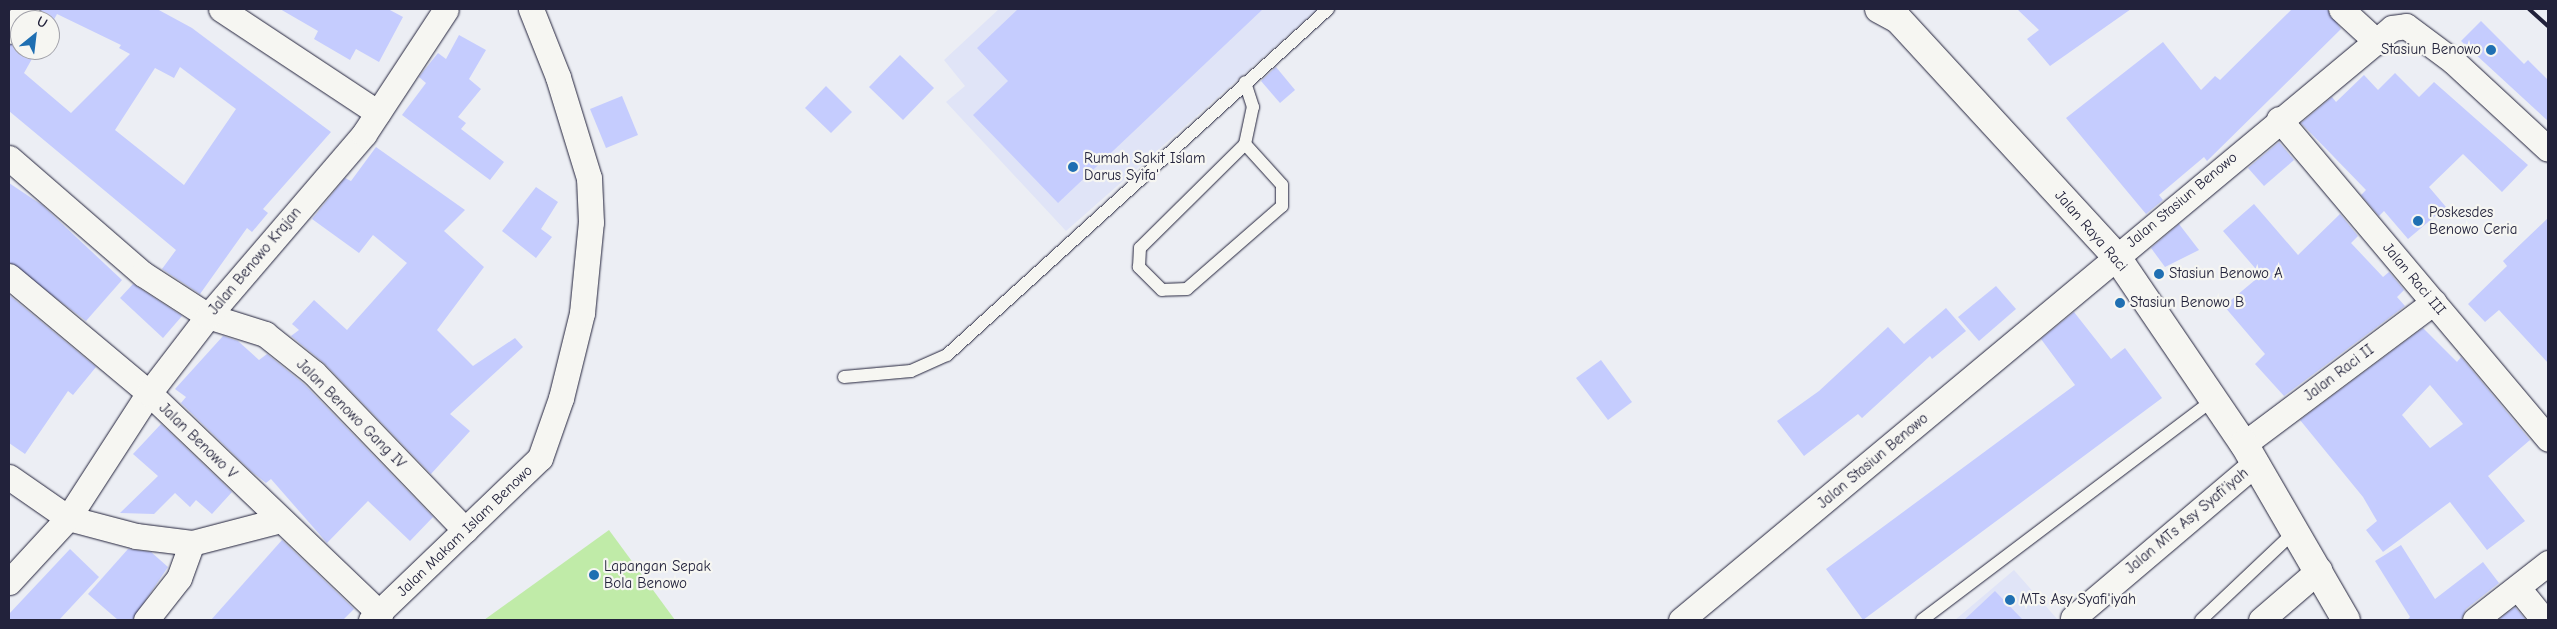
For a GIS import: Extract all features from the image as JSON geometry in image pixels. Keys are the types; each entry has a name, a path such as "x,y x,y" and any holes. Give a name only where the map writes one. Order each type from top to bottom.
{"main road":[{"name":"Jalan Raya Raci","path":"1896,12 2116,256 2250,453 2294,532 2320,570 2346,620"}],"street":[{"path":"9,31 26,9"},
{"path":"221,9 378,113"},
{"name":"Jalan Benowo Krajan","path":"9,582 68,518 149,393 208,316 378,113 446,9"},
{"name":"Jalan Makam Islam Benowo","path":"375,617 540,458 561,398 582,313 591,222 588,178 558,76 531,9"},
{"path":"2342,9 2377,42"},
{"name":"Jalan Stasiun Benowo","path":"1681,620 2279,119 2392,28 2406,26 2453,61 2548,149"},
{"name":"Jalan Raci III","path":"2279,119 2548,440"},
{"name":"Jalan Benowo Gang IV","path":"9,158 143,274 208,316 265,334 314,373 464,530"},
{"name":"Jalan Benowo V","path":"9,276 149,393 280,520 375,617"},
{"name":"Jalan Raci II","path":"2250,453 2434,302"},
{"name":"Jalan MTs Asy Syafi'iyah","path":"2073,618 2250,453"},
{"path":"9,477 68,518 109,531 192,543 280,520"},
{"path":"146,620 179,578 192,543"},
{"path":"2475,620 2548,563"},
{"path":"2261,620 2320,570"},
{"path":"2518,588 2544,620"}],"lane":[{"path":"844,377 910,371 932,365 972,335 1245,82 1328,9"},
{"path":"1245,82 1253,107 1245,144 1140,248 1139,267 1162,290 1187,289 1282,206 1282,184 1245,144"},
{"path":"1922,620 2214,399"},
{"path":"2201,620 2294,532"}],"shaded area":[{"name":"Rumah Sakit Islam Darus Syifa'","path":"999,9 1318,9 1066,231 946,102 965,86 944,60"},
{"name":"MTs Asy Syafi'iyah","path":"2014,570 2058,620 1955,620"}],"green space":[{"name":"Lapangan Sepak Bola Benowo","path":"609,530 675,620 484,620"}],"building":[{"path":"41,9 157,9 192,28 331,132 263,209 268,213 252,232 247,228 200,294 162,269 176,250 9,111 9,45 10,60 31,60 24,73 71,113 130,54 119,48 121,45 60,15 60,10","holes":["180,67 236,109 184,185 115,130 155,68 174,78"]},
{"path":"280,9 388,9 403,17 379,62 356,49 350,60 314,39 318,31"},
{"name":"Rumah Sakit Islam Darus Syifa'","path":"1018,9 1263,9 1058,203 973,115 1008,81 977,48"},
{"path":"2017,9 2131,9 2050,66 2027,39 2039,30"},
{"path":"2292,9 2327,9 2341,29 2207,161 2204,157 2159,195 2163,200 2146,214 2066,118 2163,42 2201,90 2215,76 2220,80"},
{"path":"2481,21 2524,64 2528,60 2548,80 2548,121 2461,41"},
{"path":"459,35 486,50 469,79 481,89 458,117 466,123 461,129 504,162 490,180 402,115 426,83 419,77 438,53 446,59"},
{"path":"900,55 934,88 903,120 869,87"},
{"path":"1276,67 1295,90 1280,103 1261,81"},
{"path":"2395,73 2419,97 2434,82 2528,165 2502,192 2463,154 2429,187 2446,207 2408,239 2384,211 2379,216 2361,195 2366,190 2301,123 2332,97 2336,102 2364,75 2378,90"},
{"path":"826,86 852,112 831,133 805,108"},
{"path":"622,96 638,135 606,148 590,109"},
{"path":"2279,142 2294,160 2264,186 2248,168"},
{"path":"376,147 465,210 444,231 484,267 437,330 473,366 515,338 523,347 450,414 470,431 431,474 324,363 291,336 299,330 292,324 314,300 347,330 407,263 373,235 359,253 312,219 345,178 351,181"},
{"path":"9,183 42,205 122,280 86,321 9,262"},
{"path":"536,187 558,202 541,229 552,237 536,258 502,231"},
{"path":"2254,204 2298,255 2340,214 2358,236 2351,243 2383,277 2389,272 2404,290 2397,297 2405,306 2284,396 2255,364 2265,354 2224,306 2261,275 2223,231"},
{"path":"2548,218 2548,363 2499,310 2485,322 2468,304 2507,266 2503,261"},
{"path":"2179,224 2199,250 2165,267 2151,248"},
{"path":"133,284 182,316 163,338 120,298"},
{"path":"1996,286 2016,309 1979,341 1958,317"},
{"path":"9,295 96,367 73,395 68,391 25,454 9,443"},
{"path":"1946,308 1966,331 1932,359 1930,356 1862,418 1858,414 1804,456 1777,421 1819,391 1888,327 1904,344"},
{"path":"2074,312 2111,359 2125,348 2162,398 1863,620 1826,569 2075,385 2041,339"},
{"path":"2423,328 2457,362 2461,357 2530,440 2488,476 2525,521 2487,550 2450,502 2383,552 2366,530 2377,521 2363,497 2300,420","holes":["2430,385 2463,424 2430,448 2402,415"]},
{"path":"223,336 238,341 259,360 267,354 304,384 433,517 410,541 368,501 327,543 271,479 266,483 252,472 181,403 186,397 175,389"},
{"path":"1601,360 1632,402 1608,420 1576,378"},
{"path":"161,424 232,492 212,514 196,500 190,507 175,493 154,514 120,513 158,476 133,454"},
{"path":"282,540 354,609 343,620 211,620"},
{"path":"2401,545 2435,599 2483,562 2499,583 2466,609 2461,620 2407,620 2410,617 2375,561"},
{"path":"70,549 99,577 59,620 9,620 9,614"},
{"path":"128,549 151,552 168,567 132,620 118,620 88,594"},
{"path":"1995,591 2023,620 1964,620"},
{"path":"2515,607 2526,620 2498,620"}],"railway":[{"path":"2529,9 2548,26"}],"place":[{"name":"Stasiun Benowo","path":"2491,50"},
{"name":"Rumah Sakit Islam Darus Syifa'","path":"1073,167"},
{"name":"Poskesdes Benowo Ceria","path":"2418,221"},
{"name":"Stasiun Benowo A","path":"2159,274"},
{"name":"Stasiun Benowo B","path":"2120,303"},
{"name":"Lapangan Sepak Bola Benowo","path":"594,575"},
{"name":"MTs Asy Syafi'iyah","path":"2010,600"}]}
